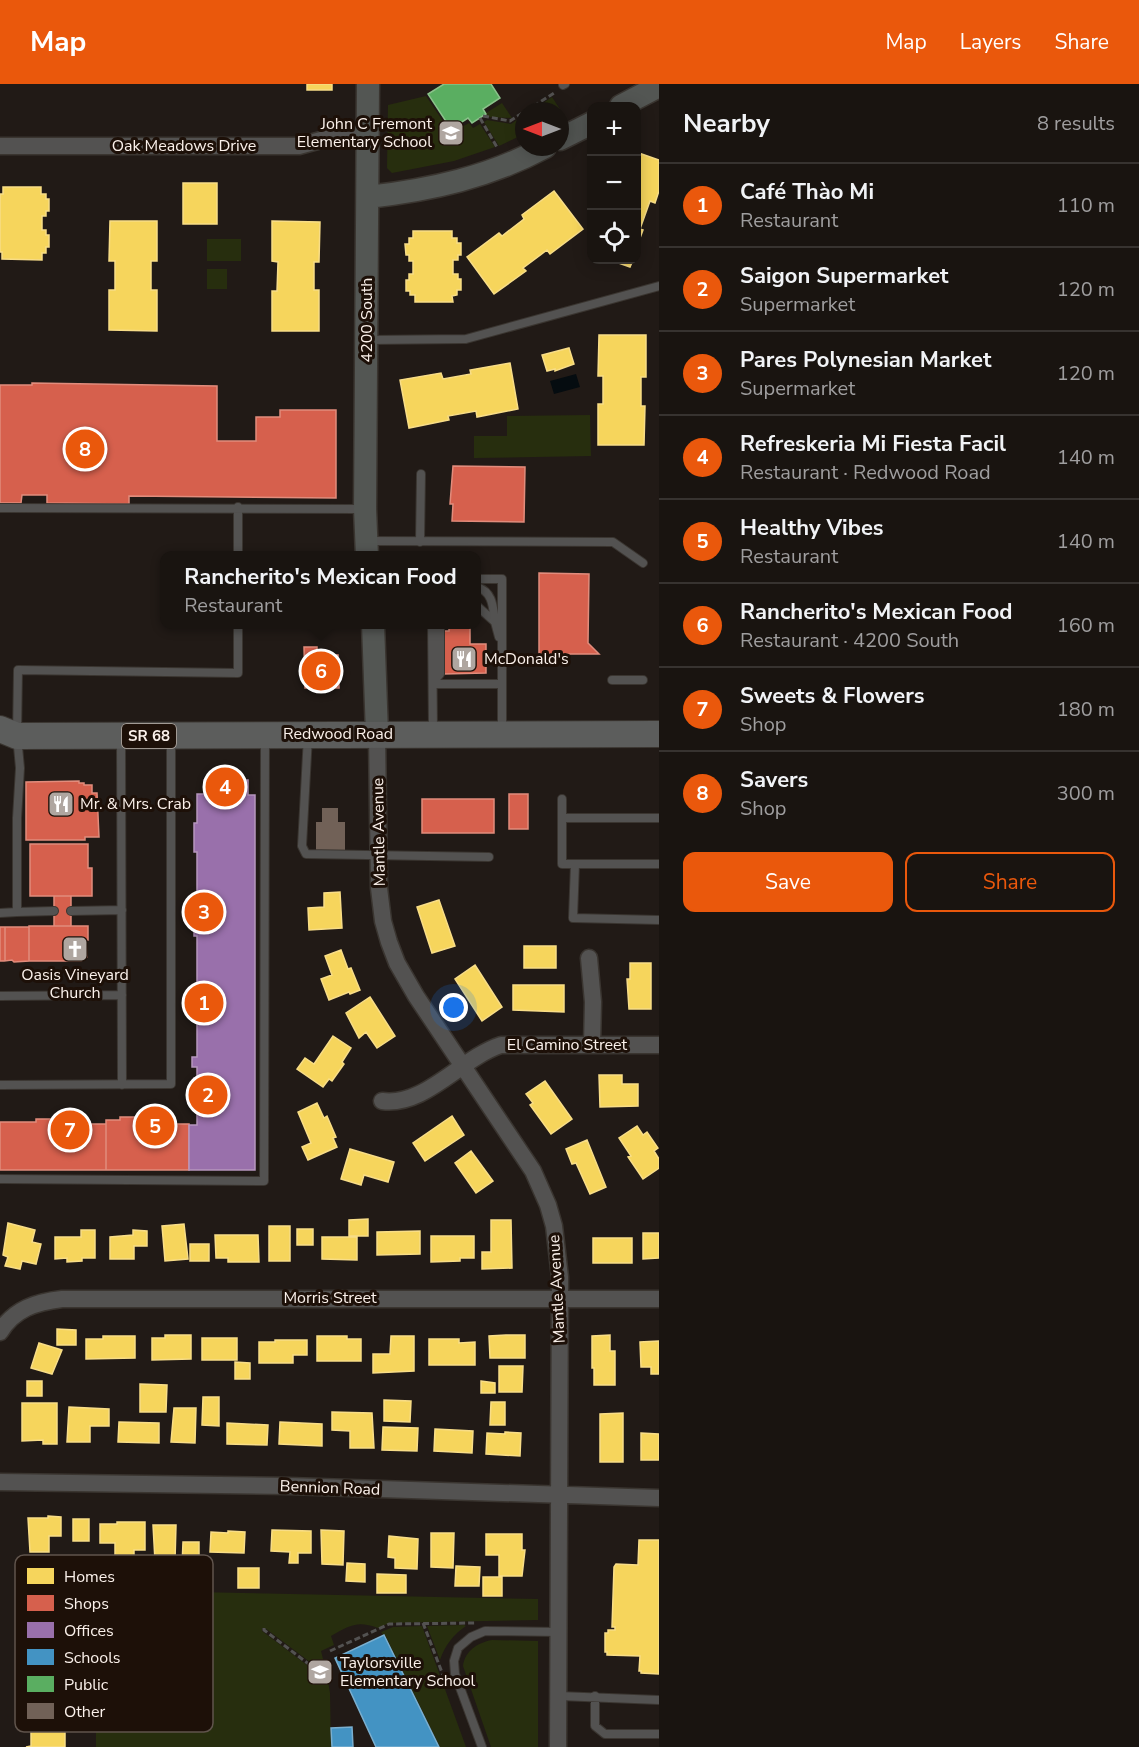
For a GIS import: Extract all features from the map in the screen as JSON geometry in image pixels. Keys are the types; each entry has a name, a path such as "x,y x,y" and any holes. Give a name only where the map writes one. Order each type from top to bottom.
{"main road":[{"name":"Redwood Road","path":"6,736 659,734"}],"street":[{"name":"4200 South","path":"367,548 368,84"},
{"path":"629,102 659,86"},
{"path":"569,134 587,125"},
{"name":"Oak Meadows Drive","path":"0,146 298,146 343,134 367,133"},
{"path":"368,197 459,182 526,156"},
{"path":"373,629 377,734"},
{"name":"Mantle Avenue","path":"377,734 379,888 383,921 397,963 416,996 533,1171 548,1205 558,1247 560,1298 558,1747"},
{"path":"589,958 593,1002 592,1045"},
{"name":"El Camino Street","path":"382,1101 394,1103 408,1099 441,1081 489,1049 501,1045 659,1045"},
{"name":"Morris Street","path":"4,1327 21,1310 36,1303 62,1299 659,1299"},
{"name":"Bennion Road","path":"0,1482 278,1486 659,1498"}],"lane":[{"path":"366,340 466,339 659,286"},
{"path":"420,542 421,474"},
{"path":"238,507 238,551"},
{"path":"0,508 366,508"},
{"path":"367,548 420,542 613,542 643,563"},
{"path":"481,579 502,579 502,734"},
{"path":"481,588 493,601 495,622 502,649"},
{"path":"481,610 495,622"},
{"path":"17,912 17,818 20,768 6,736 18,670 238,673 238,629"},
{"path":"432,629 434,734"},
{"path":"433,683 440,674 440,629"},
{"path":"612,680 643,680"},
{"path":"433,683 502,684"},
{"path":"308,734 303,850 306,854 310,856 489,857"},
{"path":"0,1179 264,1181 265,735"},
{"path":"121,736 122,1085"},
{"path":"0,1085 171,1084 171,736"},
{"path":"562,799 562,864 659,864"},
{"path":"562,818 659,818"},
{"path":"575,864 573,918 659,920"},
{"path":"71,911 122,910"},
{"path":"0,913 54,911"},
{"path":"0,996 122,995"},
{"path":"482,1747 455,1674 454,1661 458,1648 471,1636 485,1631 559,1632"},
{"path":"559,1696 659,1700"},
{"path":"595,1696 595,1726 605,1734 659,1734"}],"path":[{"path":"540,102 554,93"},
{"path":"501,153 481,117 510,121 515,118"},
{"path":"423,1623 445,1680"},
{"path":"330,1651 389,1624 475,1623"},
{"path":"264,1628 327,1678"}],"green space":[{"path":"426,96 451,133 469,123 473,128 480,124 495,147 454,161 392,173 387,168 388,105"},
{"path":"552,97 555,102 544,102"},
{"path":"502,103 512,118 488,117 486,113"},
{"path":"487,120 511,124 515,121 515,138 499,146 484,122"},
{"path":"207,239 241,239 241,261 207,261"},
{"path":"207,269 227,269 227,289 207,289"},
{"path":"590,415 591,456 474,458 474,436 507,436 507,416"},
{"path":"213,1592 538,1599 538,1620 389,1623 378,1628 364,1624 353,1625 331,1636 334,1645 321,1651 327,1675 262,1628 262,1631 328,1681 331,1747 96,1747 96,1732 213,1732"},
{"path":"422,1626 466,1747 440,1747 385,1635 381,1632 393,1627"},
{"path":"427,1626 466,1626 450,1640 440,1660"},
{"path":"492,1640 538,1641 538,1747 491,1747 463,1666 466,1656 473,1648"}],"shaded area":[{"path":"576,374 580,387 554,394 550,381"}],"building: Homes":[{"path":"307,84 332,84 332,90 307,90"},
{"path":"641,154 659,160 659,191 655,203 650,201 641,226"},
{"path":"183,183 217,183 217,224 183,224"},
{"path":"3,187 41,187 41,194 46,194 46,199 49,199 49,211 46,211 46,216 42,216 42,230 46,230 46,235 49,235 49,247 46,247 46,253 42,253 42,260 2,259 0,194 3,194"},
{"path":"554,191 583,229 550,254 547,250 523,268 526,271 494,294 467,257 499,233 502,236 524,219 522,215"},
{"path":"110,221 157,221 157,261 151,261 151,290 157,290 157,331 109,330 109,290 115,290 115,261 109,261"},
{"path":"272,221 320,222 319,262 314,262 314,290 319,290 319,331 272,331 272,291 277,291 278,262 272,261"},
{"path":"413,231 452,231 452,238 457,238 457,243 461,243 461,255 458,255 458,260 453,260 453,274 458,274 458,279 461,279 461,290 457,290 457,295 452,296 453,302 415,302 415,295 410,295 410,291 406,291 406,280 409,280 409,274 413,274 413,261 409,261 409,255 406,255 405,244 409,244 409,238 413,238"},
{"path":"599,335 646,335 646,377 641,377 641,406 645,406 644,445 598,445 598,404 603,404 603,376 598,376"},
{"path":"569,348 574,364 555,371 555,369 547,371 542,355"},
{"path":"510,363 518,409 477,417 476,411 448,416 449,420 409,428 400,380 441,373 443,379 471,374 470,370"},
{"path":"340,892 342,928 309,930 308,908 324,907 324,893"},
{"path":"439,900 455,946 432,953 417,907"},
{"path":"524,946 556,946 556,968 524,968"},
{"path":"341,950 348,969 351,968 360,990 329,1000 321,979 332,975 325,956"},
{"path":"630,963 651,963 651,1009 629,1009 627,979 630,979"},
{"path":"475,965 502,1007 482,1021 455,979"},
{"path":"513,985 564,985 564,1012 513,1010"},
{"path":"370,997 395,1036 377,1048 366,1032 359,1038 346,1013"},
{"path":"333,1036 351,1048 342,1062 344,1064 332,1081 329,1079 323,1087 297,1069 305,1058 314,1064"},
{"path":"599,1075 622,1075 622,1084 638,1084 638,1106 600,1107"},
{"path":"545,1081 572,1119 551,1134 530,1105 533,1103 526,1094"},
{"path":"317,1103 324,1118 327,1116 336,1137 333,1138 337,1147 308,1160 302,1147 311,1143 298,1112"},
{"path":"452,1116 464,1135 425,1161 413,1143"},
{"path":"637,1126 643,1135 647,1132 658,1148 654,1151 659,1159 659,1168 643,1179 628,1157 631,1156 619,1138"},
{"path":"587,1140 606,1187 590,1194 576,1163 572,1164 566,1149"},
{"path":"350,1149 394,1162 388,1182 364,1175 361,1185 341,1179"},
{"path":"471,1151 493,1181 476,1193 455,1163"},
{"path":"368,1219 368,1236 349,1236 349,1220"},
{"path":"491,1220 511,1220 512,1268 482,1269 482,1252 491,1252"},
{"path":"8,1223 35,1230 32,1242 41,1244 36,1264 22,1261 20,1269 5,1266 8,1257 3,1255"},
{"path":"184,1224 188,1259 165,1261 162,1226"},
{"path":"269,1226 290,1226 290,1261 269,1261"},
{"path":"297,1229 313,1229 313,1245 297,1245"},
{"path":"81,1230 95,1230 95,1258 82,1258 82,1261 67,1262 67,1258 55,1259 55,1237 81,1237"},
{"path":"133,1230 147,1231 147,1246 134,1246 134,1259 110,1259 110,1237 133,1235"},
{"path":"420,1231 420,1254 377,1255 377,1232"},
{"path":"643,1233 659,1233 659,1258 643,1259"},
{"path":"215,1235 258,1235 259,1262 228,1262 228,1258 216,1258"},
{"path":"431,1236 474,1236 474,1258 431,1262"},
{"path":"322,1237 357,1237 357,1260 322,1259"},
{"path":"593,1238 632,1238 632,1263 593,1263"},
{"path":"190,1244 209,1244 209,1261 190,1261"},
{"path":"57,1329 76,1330 76,1345 57,1345"},
{"path":"165,1335 191,1335 191,1359 152,1360 152,1338 165,1338"},
{"path":"525,1335 525,1358 490,1358 489,1336"},
{"path":"610,1335 610,1351 615,1351 615,1385 594,1385 592,1336"},
{"path":"103,1336 135,1336 135,1358 86,1359 86,1339 103,1339"},
{"path":"317,1336 347,1336 347,1339 361,1339 361,1361 317,1361"},
{"path":"391,1336 414,1336 414,1371 373,1373 373,1354 390,1354"},
{"path":"202,1338 237,1338 237,1360 202,1360"},
{"path":"429,1339 459,1339 459,1343 475,1342 475,1365 429,1365"},
{"path":"275,1340 307,1340 307,1355 293,1355 293,1363 259,1363 259,1342 275,1342"},
{"path":"659,1341 659,1374 651,1374 651,1367 641,1367 640,1342"},
{"path":"39,1343 62,1350 52,1374 31,1368"},
{"path":"235,1362 250,1363 250,1379 235,1379"},
{"path":"499,1366 523,1366 522,1392 499,1392"},
{"path":"27,1381 42,1381 42,1396 27,1396"},
{"path":"481,1381 495,1383 495,1393 481,1393"},
{"path":"140,1384 167,1385 166,1412 140,1412"},
{"path":"203,1397 219,1397 219,1426 202,1425"},
{"path":"384,1400 411,1401 410,1422 384,1421"},
{"path":"491,1402 505,1402 505,1425 490,1425"},
{"path":"22,1403 57,1403 57,1444 43,1444 43,1440 22,1441"},
{"path":"69,1407 109,1409 109,1426 90,1426 90,1442 67,1442"},
{"path":"174,1408 196,1408 195,1443 171,1442"},
{"path":"332,1412 372,1413 374,1448 350,1448 350,1431 332,1430"},
{"path":"623,1413 623,1462 600,1462 600,1414"},
{"path":"119,1422 159,1423 159,1443 118,1442"},
{"path":"280,1422 322,1424 322,1446 279,1444"},
{"path":"227,1423 268,1425 267,1445 227,1444"},
{"path":"383,1427 418,1428 417,1451 382,1450"},
{"path":"435,1429 473,1431 472,1453 434,1451"},
{"path":"505,1432 521,1433 520,1456 486,1454 487,1433 505,1434"},
{"path":"641,1433 659,1434 659,1460 641,1460"},
{"path":"48,1516 61,1517 61,1536 49,1536 49,1552 30,1552 28,1518 48,1518"},
{"path":"73,1519 89,1519 89,1541 73,1541"},
{"path":"117,1522 145,1522 145,1550 134,1550 134,1555 115,1555 115,1543 100,1543 100,1524 117,1524"},
{"path":"153,1525 176,1525 175,1555 155,1555"},
{"path":"272,1530 311,1531 311,1553 298,1553 298,1563 289,1563 290,1552 271,1551"},
{"path":"321,1530 344,1531 343,1565 322,1564"},
{"path":"228,1531 245,1532 244,1553 210,1552 211,1532 228,1533"},
{"path":"431,1533 454,1533 453,1568 431,1567"},
{"path":"486,1534 522,1534 522,1550 525,1550 522,1576 499,1576 499,1555 486,1555"},
{"path":"389,1536 418,1539 417,1569 395,1568 395,1558 388,1557"},
{"path":"639,1540 659,1540 659,1674 641,1673 639,1671 640,1656 607,1655 605,1652 605,1633 608,1633 608,1630 615,1630 615,1627 612,1627 614,1567 616,1564 638,1565"},
{"path":"183,1542 199,1542 199,1555 182,1555"},
{"path":"347,1563 365,1564 365,1582 346,1581"},
{"path":"456,1566 480,1567 479,1586 455,1586"},
{"path":"238,1568 259,1568 259,1588 238,1588"},
{"path":"377,1574 406,1575 406,1593 377,1593"},
{"path":"483,1577 502,1577 502,1596 483,1596"},
{"path":"31,1732 65,1732 65,1747 26,1747 31,1746"}],"building: Shops":[{"path":"32,383 217,386 217,441 256,441 256,417 280,417 280,410 336,410 336,498 129,496 129,504 47,503 47,495 22,495 21,503 0,503 0,385 32,385"},
{"path":"453,466 525,467 524,522 452,521 453,504 450,504"},
{"path":"539,573 589,574 588,643 599,654 539,654"},
{"name":"McDonald's","path":"449,629 470,629 470,644 486,644 486,673 443,674 443,631 449,631"},
{"path":"304,647 317,647 317,655 338,655 339,688 305,688"},
{"name":"Mr. & Mrs. Crab","path":"79,781 84,785 92,785 92,793 97,793 99,837 85,837 85,840 26,840 26,782"},
{"path":"509,794 528,794 528,829 509,829"},
{"path":"422,799 494,799 494,833 422,833"},
{"path":"30,844 88,844 88,868 92,868 92,896 30,896"},
{"path":"54,896 71,896 71,926 54,926"},
{"path":"29,926 88,926 87,957 81,961 29,961"},
{"path":"0,927 5,927 5,961 0,961"},
{"path":"5,927 29,927 29,961 5,961"},
{"path":"120,1117 149,1117 149,1120 163,1120 163,1124 189,1124 189,1170 106,1170 106,1120 120,1120"},
{"path":"36,1119 65,1119 65,1122 78,1122 78,1124 106,1124 106,1170 0,1170 0,1122 36,1122"}],"building: Offices":[{"path":"204,780 248,780 248,795 255,795 255,1170 189,1170 189,1125 197,1125 197,1111 194,1111 194,1078 197,1078 197,1067 192,1067 192,1057 197,1057 197,936 194,936 194,907 197,907 197,852 194,852 194,823 197,823 197,794 204,794"}],"building: Schools":[{"path":"384,1635 439,1747 376,1747 335,1658"},
{"path":"352,1727 353,1747 332,1747 331,1728"}],"building: Public":[{"path":"444,84 491,84 500,98 483,109 486,114 472,123 468,118 451,129 428,94"}],"building: Other":[{"path":"322,808 338,808 338,822 345,822 345,850 316,850 316,822 322,822"}],"place":[{"name":"John C Fremont Elementary School","path":"451,133"},
{"name":"Savers","path":"85,449"},
{"name":"McDonald's","path":"464,659"},
{"name":"Rancherito's Mexican Food","path":"321,671"},
{"name":"Refreskeria Mi Fiesta Facil","path":"225,787"},
{"name":"Mr. & Mrs. Crab","path":"61,804"},
{"name":"Pares Polynesian Market","path":"204,912"},
{"name":"Oasis Vineyard Church","path":"75,949"},
{"name":"Café Thào Mi","path":"204,1003"},
{"name":"Saigon Supermarket","path":"208,1095"},
{"name":"Healthy Vibes","path":"155,1126"},
{"name":"Sweets & Flowers","path":"70,1130"},
{"name":"Taylorsville Elementary School","path":"320,1672"}]}
